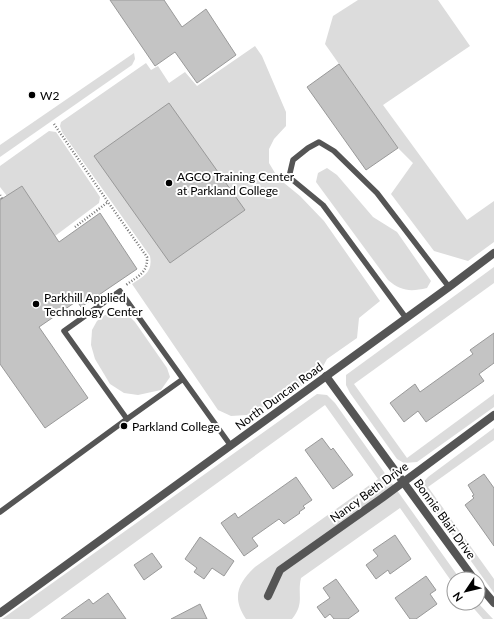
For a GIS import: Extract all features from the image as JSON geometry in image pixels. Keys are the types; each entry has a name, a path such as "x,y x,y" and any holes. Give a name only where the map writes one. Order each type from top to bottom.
{"street":[{"name":"North Duncan Road","path":"0,614 494,253"},
{"name":"Bonnie Blair Drive","path":"326,376 468,571"},
{"name":"Nancy Beth Drive","path":"268,596 280,570 404,482 494,415"},
{"path":"486,594 494,603"}],"lane":[{"path":"406,318 323,205 289,177 293,160 308,148 319,142 334,151 377,193 449,287"},
{"path":"127,419 64,331 120,291 231,446"},
{"path":"0,512 183,379"}],"path":[{"path":"54,124 147,257 148,266 142,273 120,291"},
{"path":"0,195 2,199"},
{"path":"75,227 108,202"}],"shaded area":[{"path":"358,0 438,0 470,46 383,105 467,220 494,201 494,242 468,261 434,251 391,194 413,163 398,148 325,44 333,16"},
{"path":"255,46 262,56 286,112 286,126 274,139 269,149 269,163 278,178 300,196 324,221 380,301 359,318 357,338 327,359 320,372 275,405 273,403 247,415 231,416 218,410 132,284 144,276 149,270 151,261 150,256 62,132 60,126 61,122 146,63 151,70 158,66 169,83 185,72 197,86"},
{"path":"134,53 135,59 132,65 0,157 0,145"},
{"path":"49,131 56,132 100,197 99,203 55,236 22,186 7,196 0,187 0,166"},
{"path":"327,168 337,175 373,217 397,232 431,281 427,288 406,290 388,280 316,182 318,173"},
{"path":"494,267 494,283 354,384 407,458 494,394 494,407 417,462 404,463 397,459 350,393 346,385 346,375"},
{"path":"116,312 128,315 135,322 167,368 170,377 161,390 138,395 124,393 110,384 95,359 91,345 92,330 97,321 105,315"},
{"path":"317,394 327,395 335,403 454,571 446,571 446,574 400,508 301,578 300,603 292,619 246,619 239,604 238,592 244,579 249,573 255,567 378,479 325,405 29,619 2,619"},
{"path":"494,428 494,440 428,487 494,579 494,593 486,582 486,571 478,571 424,496 421,485 428,477"},
{"path":"476,611 486,611 493,619 483,619"}],"building":[{"path":"110,0 164,0 182,27 206,9 236,55 197,83 175,52 155,66"},
{"path":"339,64 398,148 366,170 307,87"},
{"name":"AGCO Training Center at Parkland College","path":"169,103 245,210 170,263 94,156"},
{"name":"Parkhill Applied Technology Center","path":"22,186 59,242 100,213 137,269 81,307 77,301 39,327 88,398 45,428 0,364 0,200"},
{"path":"494,333 494,363 479,374 484,381 426,422 418,411 404,422 390,403 415,384 420,392 473,354 470,350"},
{"path":"322,438 331,450 333,448 353,475 333,489 305,450"},
{"path":"484,474 494,488 494,546 465,505 474,498 472,496 474,495 468,485"},
{"path":"296,477 312,500 303,506 305,508 299,512 300,513 284,524 279,519 252,538 258,546 244,556 221,523 235,513 238,518"},
{"path":"395,535 411,559 390,574 388,570 376,579 366,565 378,556 373,550"},
{"path":"200,537 234,561 224,576 212,568 204,579 194,572 197,568 185,559"},
{"path":"152,553 162,567 144,580 134,565"},
{"path":"426,576 436,590 430,594 437,604 416,619 410,619 395,598"},
{"path":"336,579 359,611 348,619 334,619 330,614 325,618 317,607 330,598 323,588"},
{"path":"108,593 126,619 61,619 89,599 93,604"},
{"path":"200,604 207,619 171,619"}],"place":[{"name":"W2","path":"32,95"},
{"name":"AGCO Training Center at Parkland College","path":"169,183"},
{"name":"Parkhill Applied Technology Center","path":"36,304"},
{"name":"Parkland College","path":"124,426"}]}
